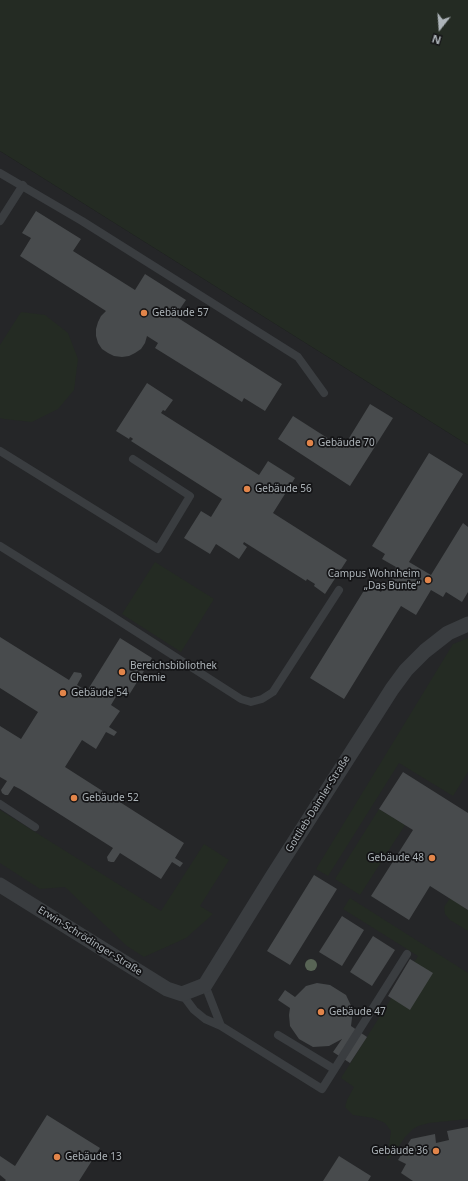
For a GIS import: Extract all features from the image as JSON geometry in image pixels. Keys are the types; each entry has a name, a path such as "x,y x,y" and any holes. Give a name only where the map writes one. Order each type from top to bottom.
{"street":[{"name":"Gottlieb-Daimler-Straße","path":"205,985 272,876 392,689 406,670 425,651 448,633 468,624"},
{"name":"Erwin-Schrödinger-Straße","path":"0,885 167,989 182,994"},
{"path":"182,994 205,985"}],"lane":[{"path":"0,173 23,185 82,221 298,357 324,393"},
{"path":"0,221 23,185"},
{"path":"0,451 158,549 190,496 133,459"},
{"path":"0,546 241,699 251,702 262,699 272,692 339,590"},
{"path":"0,804 34,827"},
{"path":"182,994 194,1010 205,1019 221,1026 322,1089 407,954"},
{"path":"205,985 221,1026"},
{"path":"278,1035 334,1069"}],"shaded area":[{"path":"0,0 468,0 468,445 0,151"},
{"path":"0,151 468,445 468,1181 0,1181"},
{"path":"21,312 45,315 68,333 78,359 74,390 58,409 32,422 0,418 0,345"},
{"path":"155,562 214,599 181,652 122,614"},
{"path":"468,638 468,772 453,796 399,763 328,876 316,869 453,644"},
{"path":"379,809 405,825 360,895 335,879"},
{"path":"0,810 161,911 204,844 229,860 200,906 213,914 186,938 144,957 127,946 65,887 40,889 0,863"},
{"path":"350,898 468,973 468,1119 429,1123 418,1126 405,1137 393,1155 387,1160 391,1131 385,1123 373,1118 353,1115 345,1107 354,1087 341,1078 418,956 343,909"},
{"path":"450,898 468,910 468,931 450,920 445,914 444,907"}],"building":[{"name":"Gebäude 57","path":"36,211 81,239 73,251 135,290 145,274 186,300 175,316 282,384 265,411 244,398 242,402 155,348 158,343 147,336 141,349 129,356 114,356 102,349 98,343 96,329 101,316 106,311 20,256 31,238 22,233"},
{"name":"Gebäude 56","path":"147,383 173,400 165,411 163,410 161,413 259,475 268,461 295,478 273,513 347,560 325,594 314,586 315,584 307,579 306,581 244,542 243,544 247,547 239,559 216,544 210,554 184,538 201,511 211,517 222,499 131,441 133,439 132,438 130,437 129,439 116,431"},
{"name":"Gebäude 70","path":"370,404 393,418 350,486 278,439 293,416 343,448"},
{"name":"Campus Wohnheim „Das Bunte“","path":"429,453 463,474 409,562 431,575 463,523 468,527 468,592 462,602 446,592 443,597 431,590 416,615 401,606 344,699 310,678 368,584 381,592 396,567 382,559 385,554 372,546"},
{"path":"0,637 69,680 74,672 81,673 82,676 77,685 87,691 120,638 152,658 129,695 120,690 111,705 120,711 109,727 117,732 114,736 106,732 96,749 82,740 65,767 184,843 175,858 183,863 180,867 172,862 161,879 120,853 114,862 108,861 107,857 113,848 14,786 8,795 2,793 1,790 7,781 0,777 0,726 21,739 38,712 0,688"},
{"name":"Gebäude 48","path":"403,772 468,813 468,910 430,886 409,920 371,896 413,830 379,809"},
{"path":"314,875 337,889 290,965 267,951"},
{"path":"342,916 364,930 342,966 319,952"},
{"path":"373,936 395,950 372,986 350,972"},
{"path":"410,959 433,973 410,1010 388,996"},
{"name":"Gebäude 47","path":"317,983 330,985 346,995 353,1010 351,1026 367,1037 350,1063 333,1052 342,1039 329,1046 313,1047 299,1039 290,1026 290,1008 278,1000 285,990 295,997 306,986"},
{"name":"Gebäude 13","path":"47,1115 100,1148 79,1181 5,1181 6,1180 0,1175 0,1156 15,1166"},
{"name":"Gebäude 36","path":"468,1127 468,1181 413,1181 401,1173 406,1164 398,1160 411,1139 435,1134 436,1143 449,1140 447,1131"},
{"path":"339,1156 371,1176 368,1181 323,1181"}],"place":[{"name":"Gebäude 57","path":"144,313"},
{"name":"Gebäude 70","path":"310,443"},
{"name":"Gebäude 56","path":"247,489"},
{"name":"Campus Wohnheim „Das Bunte“","path":"428,580"},
{"name":"Bereichsbibliothek Chemie","path":"122,672"},
{"name":"Gebäude 54","path":"63,693"},
{"name":"Gebäude 52","path":"74,798"},
{"name":"Gebäude 48","path":"432,858"},
{"name":"Gebäude 47","path":"321,1012"},
{"name":"Gebäude 36","path":"436,1151"},
{"name":"Gebäude 13","path":"57,1157"}]}
